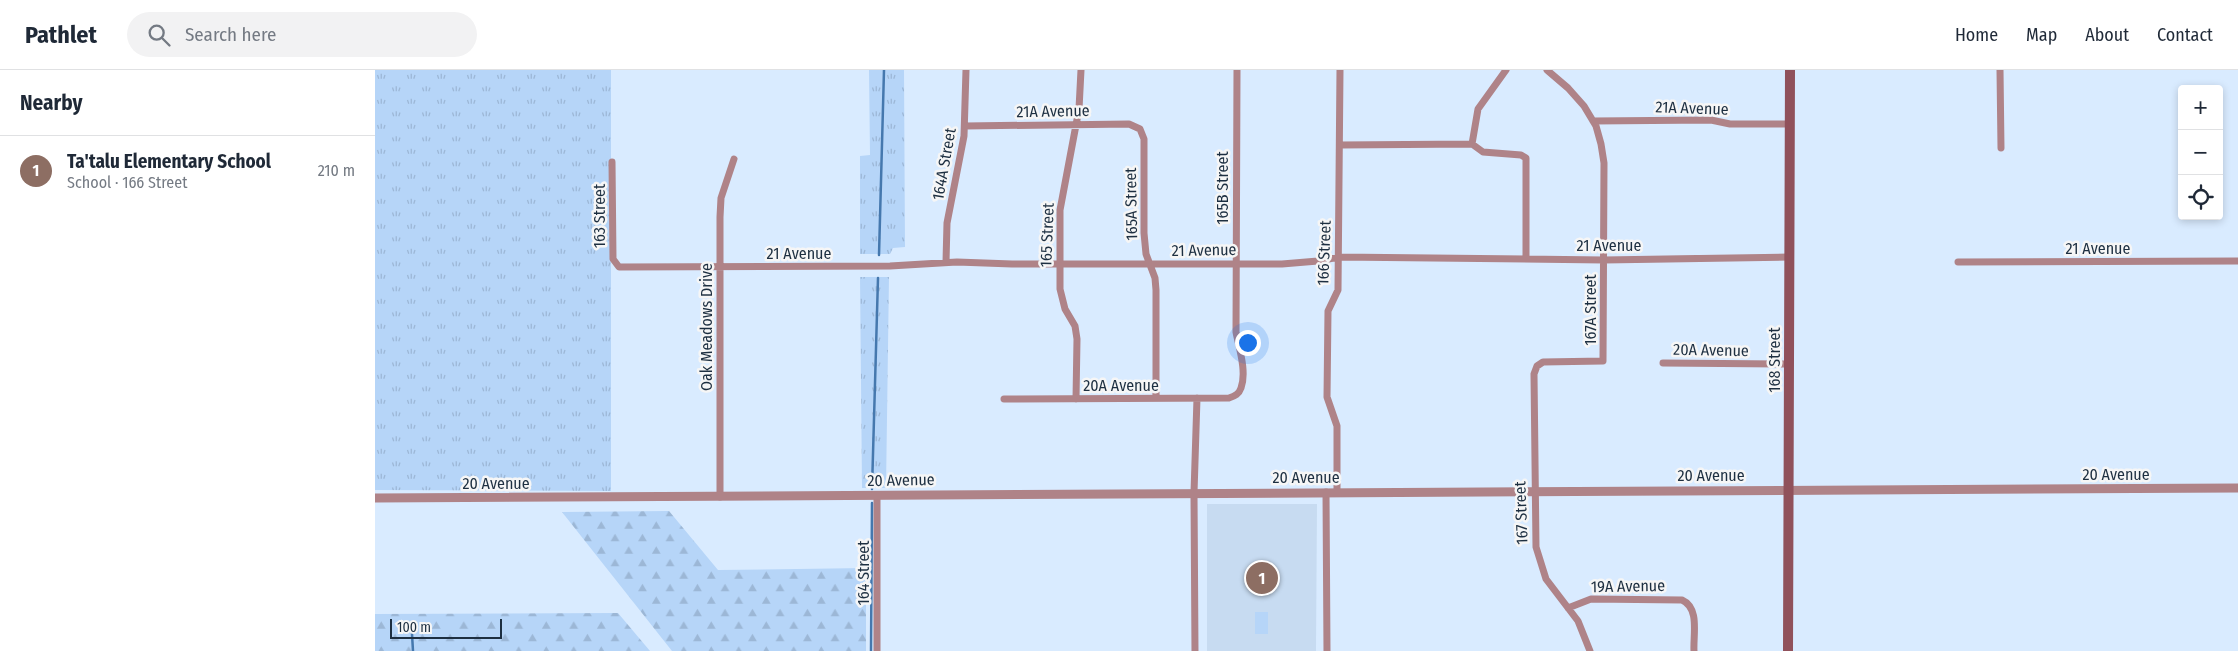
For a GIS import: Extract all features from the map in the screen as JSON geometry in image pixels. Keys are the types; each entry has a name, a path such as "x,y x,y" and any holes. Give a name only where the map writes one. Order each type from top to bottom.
{"main road":[{"name":"168 Street","path":"1788,651 1791,70"}],"street":[{"name":"164A Street","path":"947,262 947,223 965,126 966,70"},
{"name":"165 Street","path":"1076,399 1077,340 1075,326 1065,309 1060,289 1060,210 1081,97 1081,70"},
{"name":"165B Street","path":"1237,70 1236,332 1242,374 1241,388 1238,394"},
{"name":"166 Street","path":"1337,492 1337,426 1327,397 1328,311 1338,290 1340,70"},
{"path":"1472,144 1478,109 1506,70"},
{"name":"167A Street","path":"1543,362 1603,361 1604,163 1601,144 1593,121 1584,106 1568,88 1547,70"},
{"path":"2000,70 2001,148"},
{"name":"21A Avenue","path":"1593,121 1711,120 1730,124 1790,124"},
{"name":"21A Avenue","path":"965,126 1129,124 1140,129"},
{"name":"165A Street","path":"1140,129 1144,139 1144,234 1146,254 1155,278 1156,290 1156,398"},
{"path":"1340,145 1472,144 1483,152 1521,155 1526,158 1526,259"},
{"name":"Oak Meadows Drive","path":"719,497 721,198 734,159"},
{"name":"163 Street","path":"612,162 613,259 619,268"},
{"name":"21 Avenue","path":"619,268 890,266 947,262 1150,264 1318,262 1339,257 1604,260 1789,257"},
{"name":"21 Avenue","path":"1958,262 2238,261"},
{"name":"167 Street","path":"1543,362 1537,366 1534,374 1533,492 1535,546 1538,560 1552,589 1583,629 1590,651"},
{"name":"20A Avenue","path":"1663,363 1789,364"},
{"name":"20A Avenue","path":"1004,399 1229,398 1238,394"},
{"path":"1195,651 1194,493 1197,398"},
{"name":"20 Avenue","path":"375,498 2238,488"},
{"path":"1326,492 1327,651"},
{"name":"164 Street","path":"877,496 877,651"},
{"name":"19A Avenue","path":"1568,608 1591,599 1679,599 1689,604 1693,614 1693,651"}],"shaded area":[{"path":"1207,504 1317,504 1316,651 1207,651"}],"green space":[{"path":"375,70 611,70 611,491 375,490"},
{"path":"869,70 904,70 905,247 893,248 890,254 860,254 860,156 870,155"},
{"path":"860,277 889,277 886,488 862,488"},
{"path":"669,511 718,570 866,568 866,651 672,651 562,512"},
{"path":"1255,612 1268,612 1268,634 1255,634"},
{"path":"618,613 650,651 375,651 375,614"}],"waterway":[{"path":"879,255 884,70"},
{"path":"872,489 878,278"},
{"path":"871,651 872,503"},
{"path":"412,634 413,651"}],"place":[{"name":"Ta'talu Elementary School","path":"1262,578"}]}
